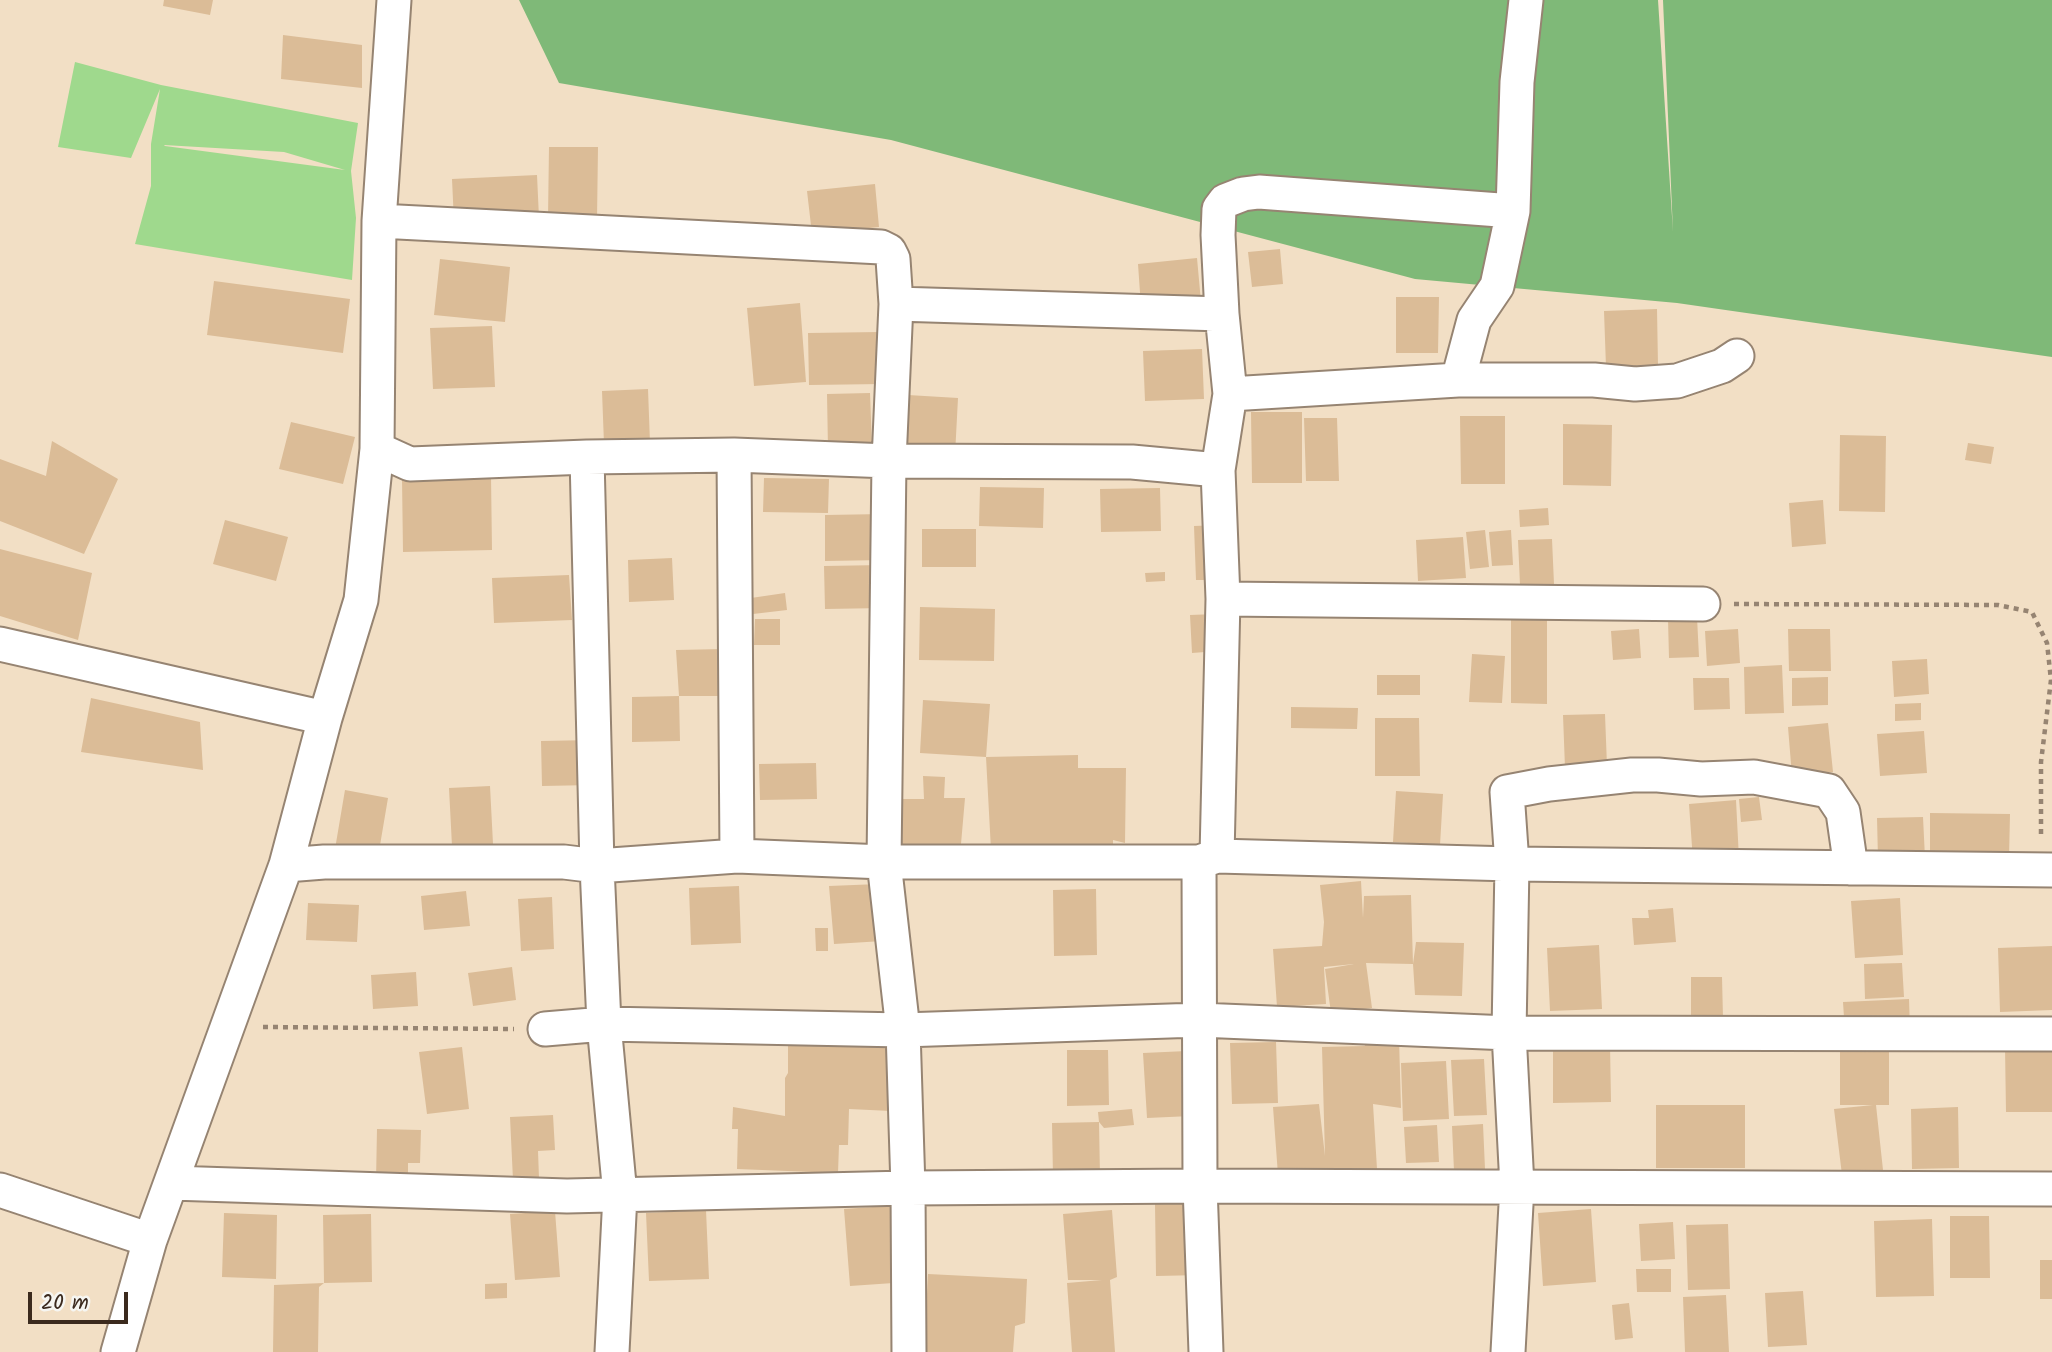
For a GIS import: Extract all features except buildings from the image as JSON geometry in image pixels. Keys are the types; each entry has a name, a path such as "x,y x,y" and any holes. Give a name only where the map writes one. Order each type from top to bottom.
{"street":[{"path":"118,1352 150,1240 286,865 325,718 361,600 377,449 379,221 394,0"},
{"path":"1458,380 1474,320 1496,286 1513,211 1517,82 1526,0"},
{"path":"1206,1352 1200,1186 1199,1020 1223,598 1217,470 1230,394 1222,314 1219,209 1225,201 1243,194 1259,192 1513,211"},
{"path":"379,221 881,247 889,251 893,259 895,304 889,461 884,862 903,1030 909,1352"},
{"path":"895,304 1222,314"},
{"path":"1230,394 1458,380 1594,380 1635,384 1677,381 1722,366 1737,356"},
{"path":"377,449 410,464 734,455 889,461 1132,462 1217,470"},
{"path":"734,455 737,856"},
{"path":"587,457 597,866 604,1024 620,1195 612,1352"},
{"path":"1223,598 1703,604"},
{"path":"0,643 325,718"},
{"path":"1508,1352 1517,1186 1509,1033 1512,864 1507,792 1592,778 1658,775 1702,779 1754,777 1829,791 1843,812 1851,868"},
{"path":"286,865 324,862 565,862 597,866 737,856 884,862 1208,859 1851,868 2046,857"},
{"path":"545,1029 604,1024 903,1030 1199,1020 1509,1033 2052,1034"},
{"path":"171,1183 554,1196 908,1188 1200,1186 2052,1189"},
{"path":"0,1190 150,1240"}],"path":[{"path":"1703,604 1998,605 2032,612 2047,643 2051,680 2041,762 2046,857"},
{"path":"228,1026 545,1029"}],"green space":[{"path":"519,0 1658,0 1673,232 1663,0 2052,0 2052,357 1677,303 1415,279 891,140 559,83"},
{"path":"75,62 161,85 358,123 351,171 356,218 352,280 135,244 151,186 151,144 160,89 131,158 58,147","holes":["164,145 284,152 345,170"]}]}
